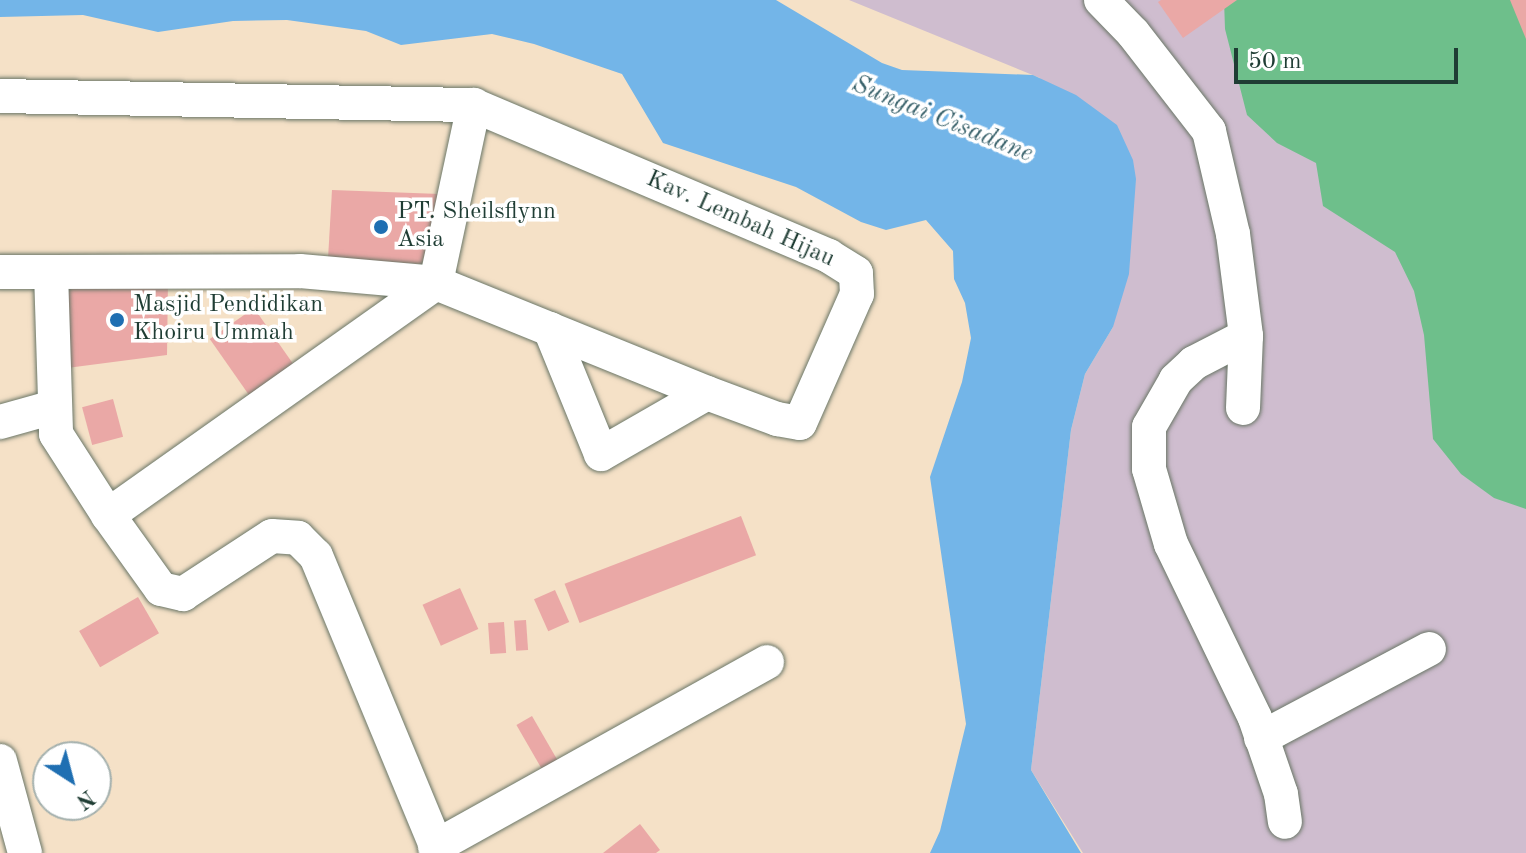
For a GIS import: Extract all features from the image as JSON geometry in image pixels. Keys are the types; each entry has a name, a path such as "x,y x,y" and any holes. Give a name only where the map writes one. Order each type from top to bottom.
{"street":[{"path":"1101,0 1133,33 1209,131 1233,234 1246,336 1243,408"},
{"name":"Kav. Lembah Hijau","path":"0,96 474,105 829,256 856,273 857,294 800,423 777,419 707,393 436,283 300,271 0,272"},
{"path":"108,515 436,283 474,105"},
{"path":"51,272 56,434 108,515 161,589 183,594 272,536 298,538 316,556 437,850 767,662"},
{"path":"550,329 601,454 707,393"},
{"path":"1246,336 1194,363 1176,380 1149,427 1149,469 1171,544 1261,738 1281,794 1285,822"},
{"path":"0,422 54,407"},
{"path":"1261,738 1429,649"},
{"path":"0,761 25,853"}],"shaded area":[{"path":"849,0 1469,0 1526,86 1526,853 1083,853 1031,770 1071,430 1085,374 1113,327 1040,78"}],"green space":[{"path":"1224,0 1526,0 1526,509 1494,498 1461,474 1433,439 1424,335 1414,291 1395,252 1323,206 1316,163 1277,143 1247,115 1225,29"}],"water":[{"name":"Sungai Cisadane","path":"0,0 776,0 882,63 902,70 1033,75 1076,95 1117,125 1133,160 1136,179 1129,274 1113,327 1085,374 1071,430 1031,770 1081,853 930,853 940,831 966,724 930,477 962,382 971,338 965,303 954,279 953,251 926,220 886,230 861,222 796,187 663,143 622,74 534,44 492,34 401,45 366,31 287,20 233,21 158,32 83,15 0,17"}],"building":[{"path":"1237,0 1183,38 1158,2"},
{"path":"1510,0 1526,0 1526,39"},
{"name":"PT. Sheilsflynn Asia","path":"332,190 440,194 422,264 328,259"},
{"name":"Masjid Pendidikan Khoiru Ummah","path":"168,280 167,355 67,368 64,284"},
{"path":"254,308 295,367 251,398 210,339"},
{"path":"113,399 123,437 92,445 82,407"},
{"path":"741,516 756,555 580,623 565,584"},
{"path":"460,588 478,629 441,646 423,605"},
{"path":"555,590 569,622 548,631 534,599"},
{"path":"138,597 159,633 100,667 79,631"},
{"path":"526,620 528,650 516,651 514,621"},
{"path":"504,622 506,653 490,654 488,623"},
{"path":"532,716 562,769 547,778 516,725"},
{"path":"640,824 660,850 656,853 603,853"}],"place":[{"name":"PT. Sheilsflynn Asia","path":"381,227"},
{"name":"Masjid Pendidikan Khoiru Ummah","path":"117,320"}]}
